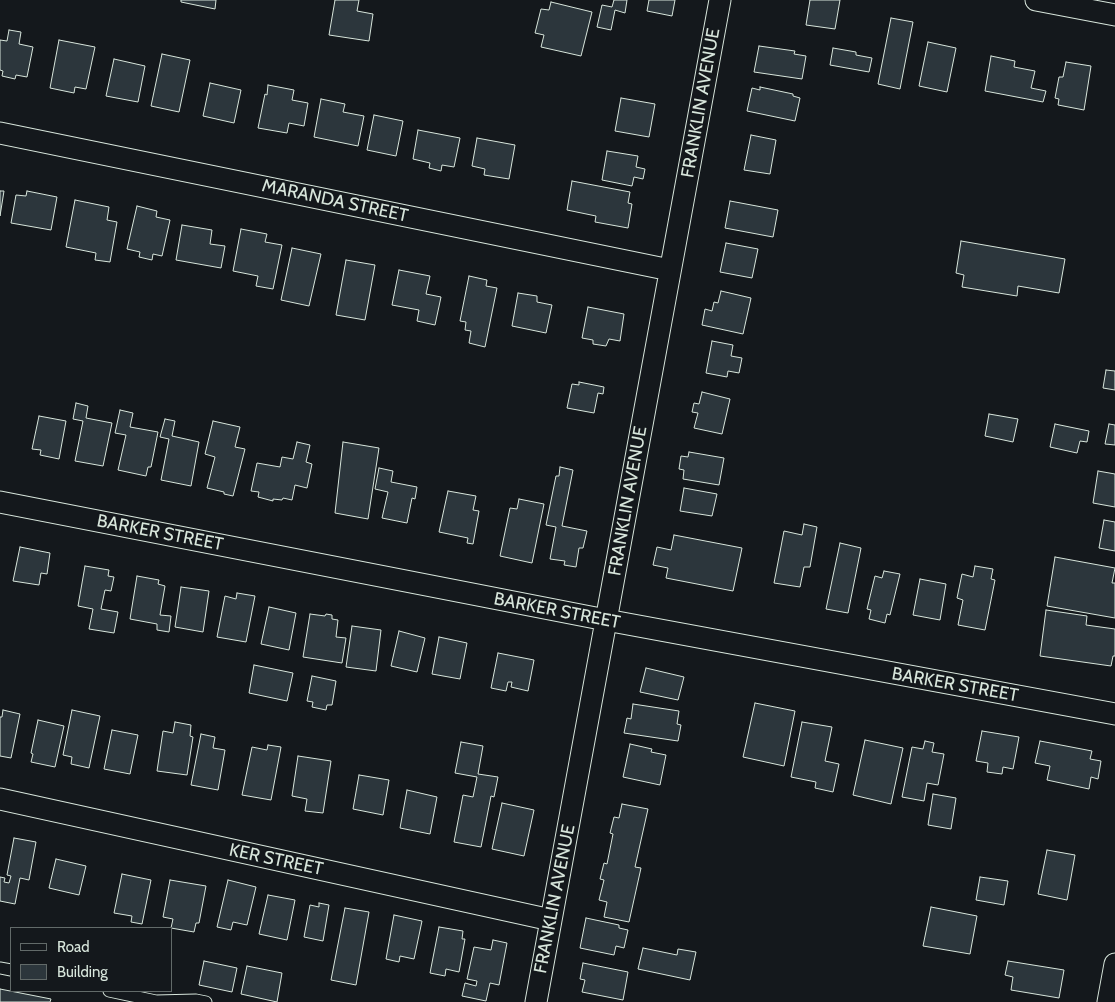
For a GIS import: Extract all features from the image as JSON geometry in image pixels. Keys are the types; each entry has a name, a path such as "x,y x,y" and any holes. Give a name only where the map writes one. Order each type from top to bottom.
{"street":[{"name":"FRANKLIN AVENUE","path":"536,1002 720,0"},
{"path":"1036,0 1115,15"},
{"name":"MARANDA STREET","path":"0,133 670,270"},
{"name":"BARKER STREET","path":"0,502 606,620 1115,714"},
{"name":"KER STREET","path":"0,799 551,920"},
{"path":"1108,1002 1115,964"}],"lane":[{"path":"114,992 156,1001 196,1000 206,1002"}],"building":[{"path":"181,0 216,0 215,9 181,2"},
{"path":"335,0 359,0 357,11 373,14 369,41 329,35"},
{"path":"614,0 627,0 625,13 615,10 611,30 597,27 602,5 612,7"},
{"path":"649,0 675,0 672,16 647,11"},
{"path":"810,0 840,0 835,29 806,25"},
{"path":"551,2 592,12 581,56 541,47 544,35 535,33 541,9 549,10"},
{"path":"891,18 913,22 900,89 878,84"},
{"path":"9,30 21,32 19,44 33,47 27,77 16,75 15,79 2,76 3,71 0,70 0,40 7,41"},
{"path":"59,40 95,47 86,89 75,87 74,93 50,88"},
{"path":"928,42 956,48 947,92 919,86"},
{"path":"759,46 795,51 794,54 806,56 802,79 754,72"},
{"path":"833,48 856,52 856,55 872,58 869,72 830,65"},
{"path":"162,54 190,60 179,112 151,106"},
{"path":"991,56 1015,61 1014,67 1035,71 1031,88 1046,91 1043,102 985,91"},
{"path":"114,59 145,66 138,102 106,96"},
{"path":"1066,62 1091,66 1084,110 1058,105 1059,99 1055,98 1059,77 1063,77"},
{"path":"210,83 241,90 234,123 203,116"},
{"path":"268,85 294,90 292,100 308,103 304,126 289,123 287,133 258,128"},
{"path":"760,87 793,94 793,96 800,98 795,121 747,111 752,88 760,90"},
{"path":"621,98 655,104 649,137 615,131"},
{"path":"321,99 345,104 343,112 364,116 358,146 314,137"},
{"path":"374,115 403,121 396,156 367,150"},
{"path":"418,130 460,138 454,167 442,165 441,171 429,168 430,163 413,159"},
{"path":"751,135 776,140 770,174 744,170"},
{"path":"477,138 515,145 509,179 484,175 485,169 472,166"},
{"path":"607,151 638,156 636,167 645,169 643,179 634,177 632,186 602,180"},
{"path":"572,181 630,192 628,203 632,204 628,228 595,222 596,216 567,210"},
{"path":"0,191 4,191 0,216"},
{"path":"27,191 57,197 51,230 11,223 16,195 26,196"},
{"path":"75,200 109,207 107,220 117,222 110,262 95,260 96,253 66,247"},
{"path":"730,201 778,210 773,237 725,228"},
{"path":"137,206 157,211 156,217 170,220 162,256 153,254 152,260 139,257 140,252 127,249"},
{"path":"182,225 212,230 210,244 225,246 221,268 176,260"},
{"path":"241,229 267,234 265,242 282,245 273,289 256,286 258,276 233,271"},
{"path":"961,241 1065,259 1059,293 1018,286 1017,296 962,287 964,275 956,273"},
{"path":"726,243 758,249 752,278 720,272"},
{"path":"292,248 321,254 309,306 281,300"},
{"path":"346,260 375,265 365,320 336,315"},
{"path":"399,270 430,276 426,294 441,297 435,325 417,321 419,310 392,305"},
{"path":"469,276 487,280 486,286 497,288 485,347 469,343 471,331 465,330 466,322 460,321"},
{"path":"721,291 751,298 743,334 702,325 705,309 712,311 714,302 718,303"},
{"path":"518,293 537,296 537,302 552,305 546,333 512,326"},
{"path":"588,307 624,314 620,341 609,339 606,346 593,344 593,340 582,338"},
{"path":"712,341 733,345 731,356 742,358 739,373 728,371 727,377 706,373"},
{"path":"1106,370 1115,371 1115,390 1103,388"},
{"path":"579,382 604,387 603,394 598,393 594,413 567,408 572,384 579,385"},
{"path":"702,392 730,399 722,434 694,428 698,413 692,412 694,403 699,404"},
{"path":"76,403 88,406 86,418 112,423 103,466 75,461 83,421 73,419"},
{"path":"120,410 133,413 130,427 158,432 151,467 148,467 146,476 118,470 126,435 115,433"},
{"path":"989,414 1018,419 1013,442 985,436"},
{"path":"39,416 66,421 59,459 40,455 41,450 32,449"},
{"path":"165,419 175,421 172,436 199,442 191,486 161,480 169,439 160,437"},
{"path":"213,421 240,427 235,447 245,449 233,496 207,488 215,457 205,454"},
{"path":"1055,424 1089,431 1087,442 1080,441 1077,453 1050,447"},
{"path":"1109,424 1115,425 1115,445 1105,444"},
{"path":"297,442 310,445 306,462 312,464 307,488 295,485 292,500 283,498 282,500 273,499 273,501 258,497 259,492 251,491 257,463 280,467 282,457 293,459"},
{"path":"343,442 379,448 368,519 335,513"},
{"path":"689,452 724,458 719,485 683,479 684,470 679,469 681,456 688,457"},
{"path":"560,467 573,470 562,526 587,531 583,548 579,548 576,567 564,565 565,561 550,559 556,527 546,525 556,476 559,476"},
{"path":"379,468 393,471 391,482 417,487 415,499 412,498 407,523 382,518 388,492 375,489"},
{"path":"1098,471 1115,474 1115,507 1093,503"},
{"path":"684,488 717,494 712,516 680,511"},
{"path":"448,491 476,496 473,510 479,511 473,544 467,543 468,538 439,532"},
{"path":"519,499 544,504 532,563 500,556 510,508 517,509"},
{"path":"1104,520 1115,522 1115,551 1099,548"},
{"path":"804,524 817,527 810,567 804,567 800,587 774,583 784,531 802,535"},
{"path":"674,535 742,548 733,591 666,578 668,568 653,565 657,547 671,550"},
{"path":"840,543 861,548 848,613 826,609"},
{"path":"20,547 50,553 47,574 41,573 39,585 13,581"},
{"path":"1055,557 1115,568 1112,583 1115,583 1115,618 1047,606"},
{"path":"85,566 109,570 108,576 114,577 111,591 105,590 101,609 118,612 114,633 89,629 93,609 78,606"},
{"path":"975,566 993,569 991,579 995,580 985,630 958,625 963,600 957,598 962,574 973,577"},
{"path":"884,571 900,574 890,615 887,614 885,623 869,619 871,610 867,609 875,576 882,578"},
{"path":"137,576 159,580 158,584 165,586 160,615 171,616 169,632 157,630 157,624 130,619"},
{"path":"920,579 946,584 940,620 913,615"},
{"path":"181,587 209,591 203,632 175,627"},
{"path":"237,593 255,596 246,642 217,637 225,596 236,599"},
{"path":"269,607 296,613 289,650 261,644"},
{"path":"1046,610 1087,616 1086,625 1115,629 1115,656 1113,656 1111,666 1040,656"},
{"path":"310,614 332,615 332,619 338,620 336,637 346,638 342,663 303,657"},
{"path":"352,626 381,630 376,671 346,667"},
{"path":"399,631 425,638 417,672 391,666"},
{"path":"439,637 467,643 460,679 432,674"},
{"path":"498,653 534,660 528,691 511,687 512,682 508,682 506,691 491,688"},
{"path":"254,665 293,673 287,701 249,693"},
{"path":"646,668 684,677 678,700 640,692"},
{"path":"312,676 336,681 332,705 327,705 326,710 312,707 313,702 307,701"},
{"path":"755,703 795,711 784,766 743,757"},
{"path":"633,704 679,711 677,724 681,725 678,741 624,733 627,718 631,719"},
{"path":"3,710 20,714 11,758 0,756 0,717 2,717"},
{"path":"72,710 100,716 89,768 71,764 72,757 63,755"},
{"path":"38,720 64,726 55,767 31,762"},
{"path":"175,722 191,725 190,736 193,737 187,775 157,771 163,731 173,733"},
{"path":"802,722 832,727 825,761 839,764 833,792 815,788 816,782 791,777"},
{"path":"112,730 138,735 130,774 104,769"},
{"path":"982,731 1019,737 1013,769 1003,767 1002,774 987,772 988,763 976,761"},
{"path":"201,734 215,737 213,748 225,750 218,790 191,785"},
{"path":"865,740 903,748 891,804 853,795"},
{"path":"925,741 934,743 932,752 944,754 938,785 927,783 924,801 902,797 912,747 923,749"},
{"path":"1040,741 1092,751 1090,759 1101,761 1098,779 1091,777 1089,789 1047,780 1050,766 1035,763"},
{"path":"461,742 483,746 478,774 498,777 494,797 491,796 481,847 454,842 463,795 473,797 477,777 455,773"},
{"path":"630,744 652,749 651,752 666,755 660,785 623,777"},
{"path":"268,745 281,747 271,800 242,795 252,747 267,750"},
{"path":"298,756 331,761 323,813 305,811 307,799 292,796"},
{"path":"359,775 389,780 383,815 353,809"},
{"path":"407,790 437,797 430,834 400,828"},
{"path":"933,794 956,798 951,829 928,825"},
{"path":"502,803 534,810 524,856 492,849"},
{"path":"622,804 648,809 635,867 641,868 629,922 604,917 607,902 599,900 604,880 600,879 604,863 607,864 613,834 610,833 614,817 619,818"},
{"path":"14,838 36,842 29,880 20,878 15,904 0,901 0,877 5,878 4,882 9,883 11,876 7,875"},
{"path":"1047,850 1075,855 1067,900 1038,894"},
{"path":"56,859 86,866 79,895 49,888"},
{"path":"122,874 151,880 142,924 131,922 132,916 114,913"},
{"path":"980,877 1008,881 1004,905 976,900"},
{"path":"170,880 206,886 199,923 196,923 194,932 172,928 173,919 163,917"},
{"path":"228,880 256,887 247,925 233,922 231,930 217,927"},
{"path":"268,895 295,900 287,940 259,934"},
{"path":"319,903 329,905 323,941 304,937 310,905 319,907"},
{"path":"931,907 977,916 970,954 923,946"},
{"path":"345,908 369,912 356,985 331,980"},
{"path":"394,915 422,921 414,959 400,956 399,962 386,959"},
{"path":"586,918 619,925 619,928 628,930 624,948 616,946 614,955 580,948"},
{"path":"439,927 463,931 462,939 465,939 459,972 446,969 445,976 430,973"},
{"path":"493,940 507,943 499,985 490,983 486,1001 462,996 465,983 476,986 477,981 467,979 474,947 491,950"},
{"path":"643,948 677,955 678,949 696,952 690,980 638,969"},
{"path":"204,961 237,968 232,992 199,985"},
{"path":"1008,961 1064,970 1059,998 1011,990 1013,977 1005,975"},
{"path":"583,963 628,972 623,1000 582,992 585,980 580,979"},
{"path":"247,966 282,973 277,1002 241,994"},
{"path":"0,989 51,999 50,1002 0,1002"}]}
